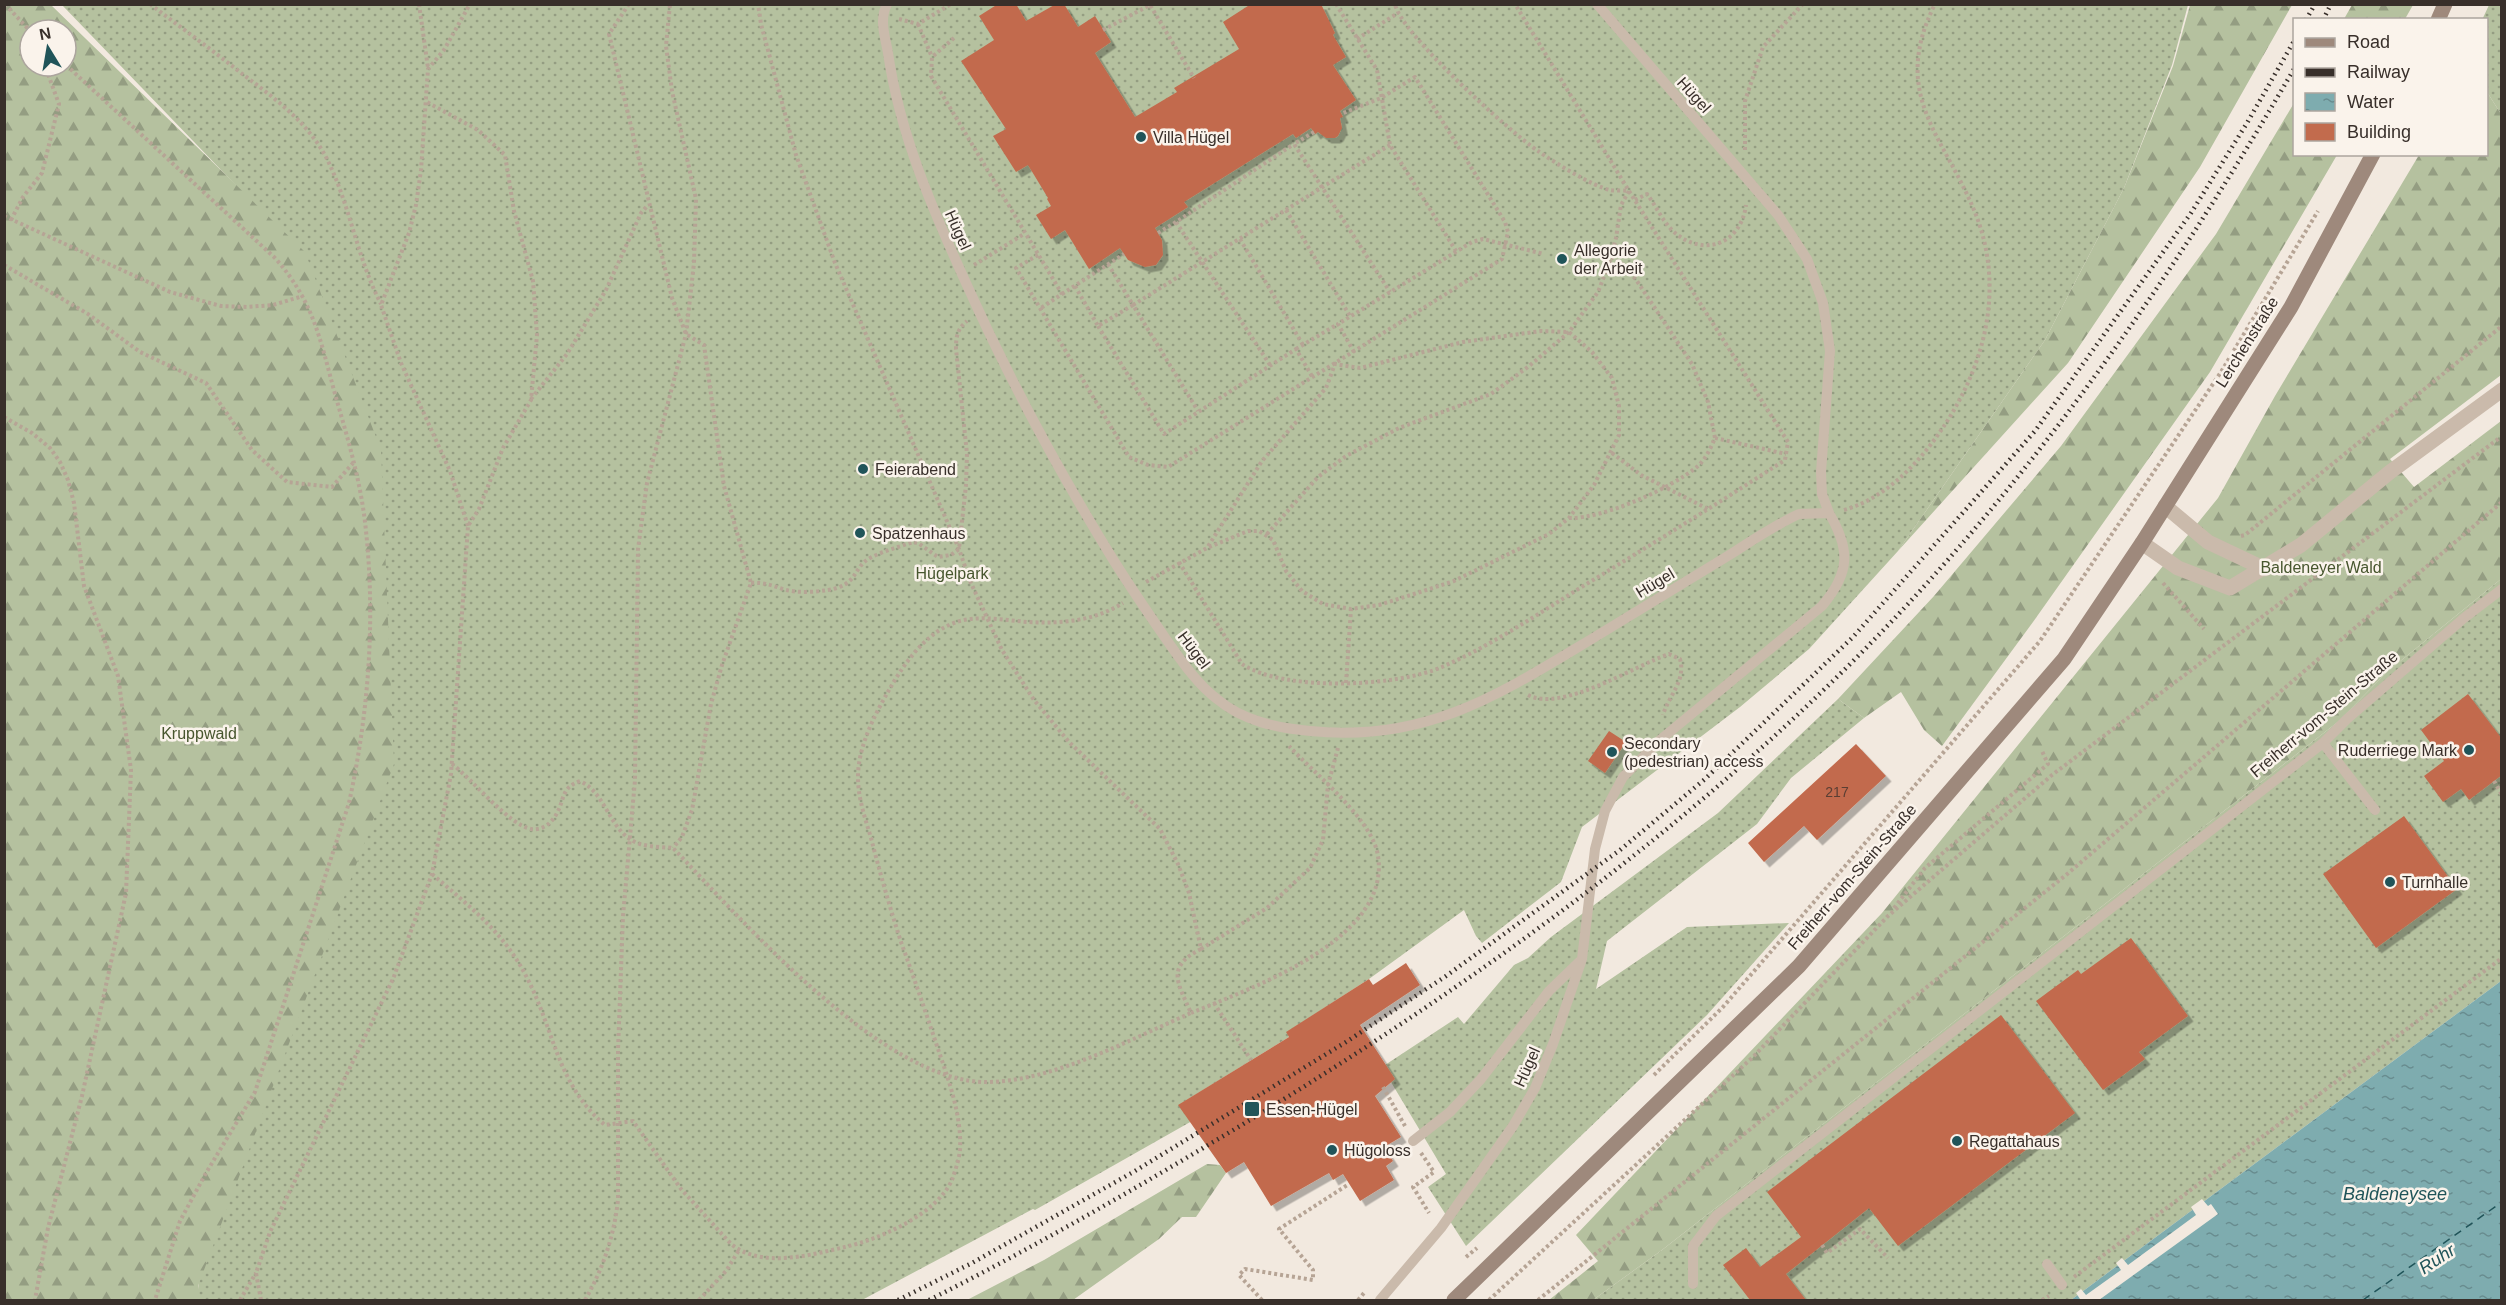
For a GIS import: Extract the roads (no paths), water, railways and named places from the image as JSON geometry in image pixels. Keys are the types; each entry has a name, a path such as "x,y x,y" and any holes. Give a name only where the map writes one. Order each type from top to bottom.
{"main road":[{"path":"2439,18 2445,4"},
{"name":"Lerchenstraße","path":"2142,543 2291,307 2372,156"},
{"name":"Freiherr-vom-Stein-Straße","path":"1454,1300 1799,966 2064,659 2142,543"}],"street":[{"path":"2142,543 2178,568 2230,588 2265,569 2301,545 2390,472 2502,390"},
{"path":"2164,506 2208,542 2265,569"}],"lane":[{"name":"Hügel","path":"1380,1300 1441,1228 1513,1126 1535,1088 1549,1055 1582,959 1597,839 1605,811 1623,777 1660,740 1822,606 1835,591 1843,574 1845,561 1840,534 1822,494 1821,472 1830,351 1823,303 1807,259 1778,215 1597,4"},
{"name":"Hügel","path":"884,10 897,105 913,156 931,206 979,311 1047,445 1134,593 1191,673 1215,698 1240,715 1272,726 1343,733 1380,732 1447,717 1517,684 1787,520 1799,514 1829,513"},
{"name":"Freiherr-vom-Stein-Straße","path":"1693,1284 1693,1246 1716,1216 2323,743 2347,719 2464,618 2502,589"},
{"path":"2323,743 2375,810"},
{"path":"1413,1141 1450,1112 1481,1079 1549,992 1582,959"},
{"path":"2047,1264 2062,1285"}],"water":[{"name":"Baldeneysee","path":"2501,981 2501,1300 2071,1300"}],"railway":[{"path":"2307,18 2315,4"},
{"path":"2324,18 2331,4"},
{"path":"898,1300 972,1263 1135,1171 1346,1042 1446,976 1620,850 1705,779 1853,637 2035,431 2191,213 2293,43"},
{"path":"929,1300 1047,1238 1240,1126 1324,1074 1488,965 1568,907 1645,846 1795,718 1865,649 1927,583 2043,445 2150,299 2248,147 2293,71"}],"place":[{"name":"Villa Hügel","path":"1141,137"},
{"name":"Allegorie der Arbeit","path":"1562,259"},
{"name":"Feierabend","path":"863,469"},
{"name":"Spatzenhaus","path":"860,533"},
{"name":"Ruderriege Mark","path":"2469,750"},
{"name":"Secondary (pedestrian) access","path":"1612,752"},
{"name":"Turnhalle","path":"2390,882"},
{"name":"Essen-Hügel","path":"1252,1109"},
{"name":"Regattahaus","path":"1957,1141"},
{"name":"Hügoloss","path":"1332,1150"}],"park label":[{"name":"Baldeneyer Wald","path":"2321,567"},
{"name":"Hügelpark","path":"952,573"},
{"name":"Kruppwald","path":"199,733"}],"water label":[{"name":"Ruhr","path":"2437,1259"}]}
